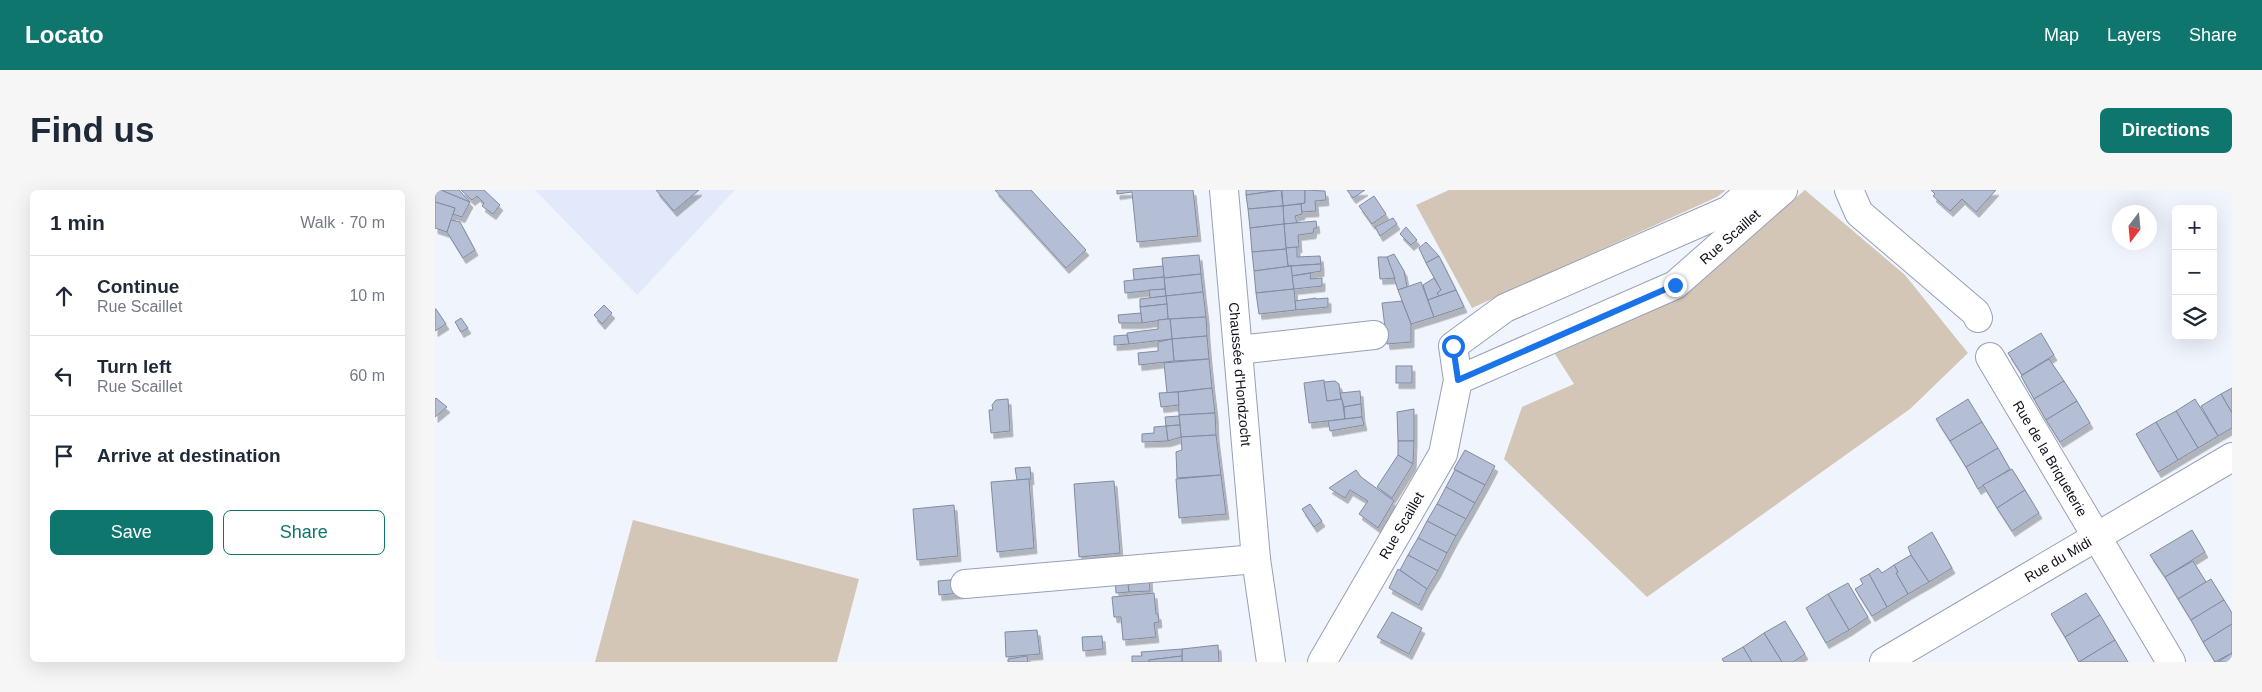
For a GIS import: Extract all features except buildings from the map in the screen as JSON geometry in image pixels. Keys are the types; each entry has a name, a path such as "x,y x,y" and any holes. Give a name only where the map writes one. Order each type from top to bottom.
{"street":[{"name":"Chaussée d'Hondzocht","path":"1224,190 1256,559 1271,662"},
{"name":"Rue Scaillet","path":"1322,662 1443,454 1458,380 1453,346 1505,308 1729,210 1751,190"},
{"name":"Rue Scaillet","path":"1458,380 1675,285 1783,190"},
{"path":"1849,190 1859,212 1976,313 1978,318"},
{"path":"1239,350 1374,335"},
{"name":"Rue de la Briqueterie","path":"1990,357 2171,662"},
{"name":"Rue du Midi","path":"1884,662 2232,457"},
{"path":"965,584 1256,559"}],"shaded area":[{"path":"535,190 735,190 637,295"},
{"path":"1449,190 1726,190 1717,197 1472,308 1416,205"},
{"path":"1805,190 1905,275 1968,353 1910,409 1647,597 1504,459 1522,407 1574,384 1555,354 1682,296"},
{"path":"633,520 859,579 837,662 595,662"}],"route":[{"path":"1453,346 1458,380 1675,285"}]}
